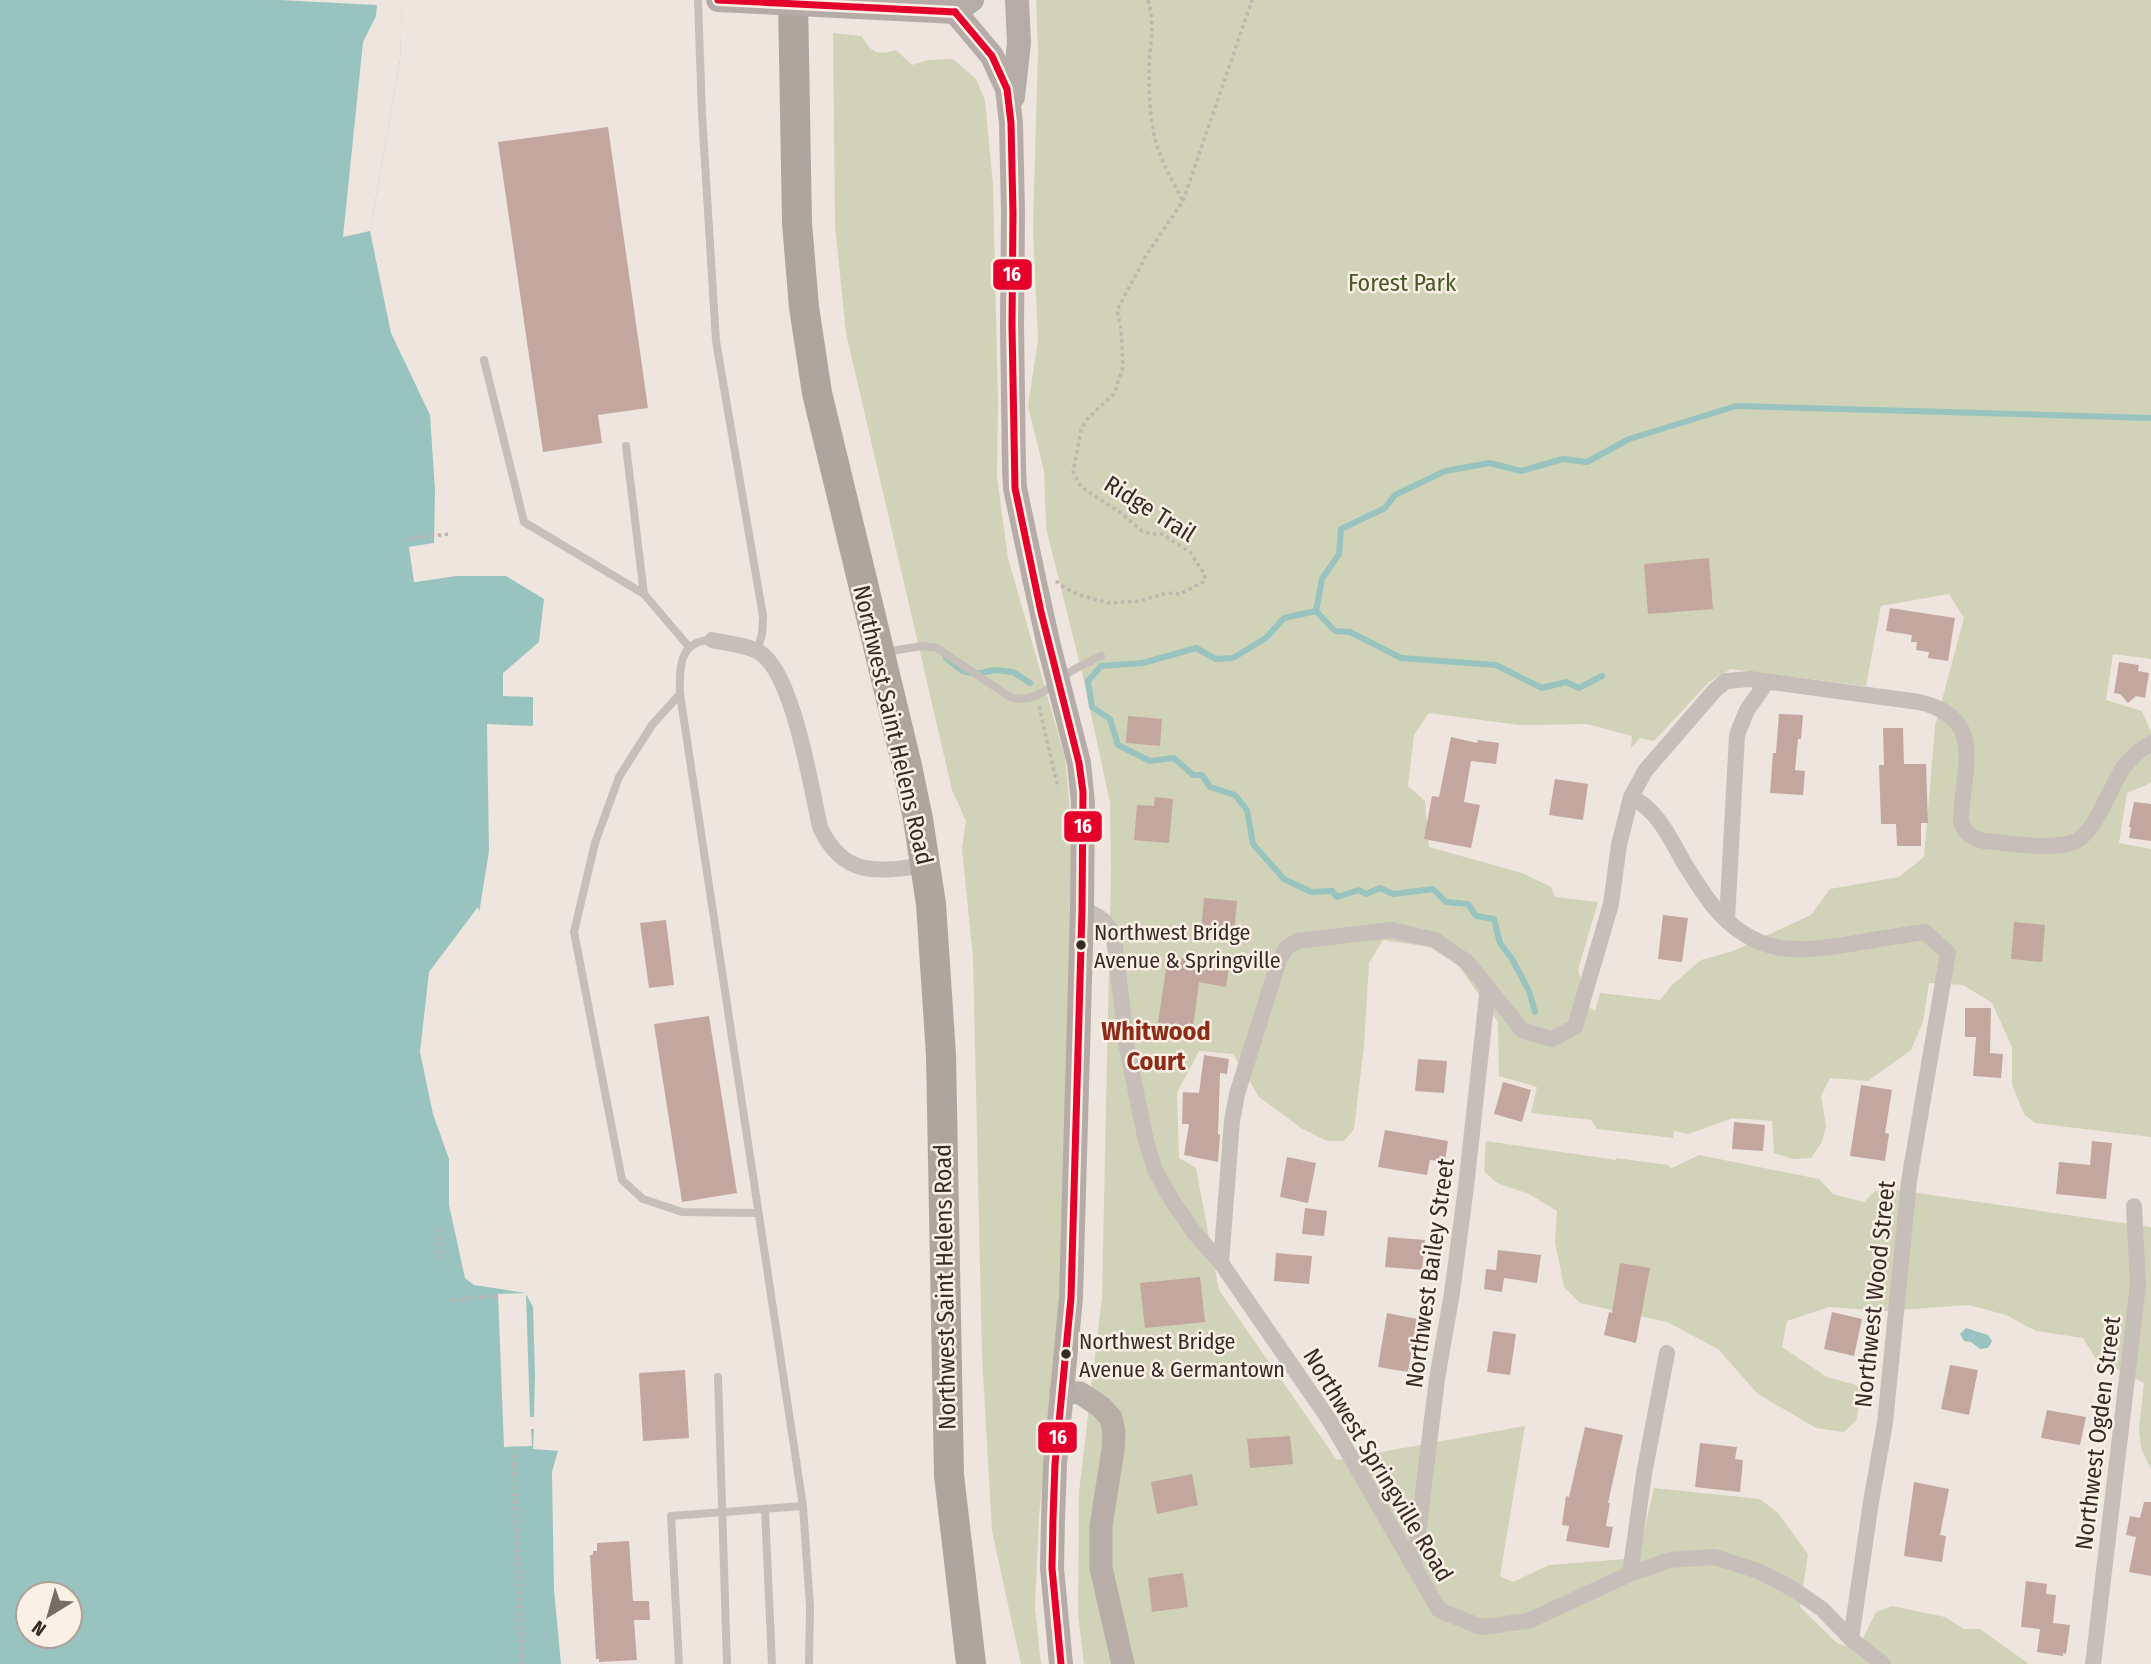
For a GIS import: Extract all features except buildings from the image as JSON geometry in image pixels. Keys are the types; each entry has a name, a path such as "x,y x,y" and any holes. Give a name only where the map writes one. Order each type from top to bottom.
{"highway":[{"name":"Northwest Saint Helens Road","path":"793,0 797,223 804,307 817,393 907,766 931,904 941,1055 949,1475 971,1664"}],"main road":[{"path":"718,0 963,6 977,37 992,56 1007,89 1011,122 1013,213 1015,488 1042,576 1046,634 1079,763 1083,803 1083,910 1071,1298 1055,1464 1052,1556 1061,1664"},
{"path":"1011,122 1019,43 1017,0"},
{"path":"1061,1392 1080,1393 1101,1407 1111,1418 1114,1432 1113,1450 1101,1526 1101,1568 1123,1664"}],"street":[{"path":"712,640 757,651 772,663 790,701 820,827 827,841 847,861 866,869 889,870 926,865"},
{"path":"1221,1263 1237,1094 1279,960 1287,947 1297,941 1391,930 1435,940 1467,962 1523,1031 1552,1040 1575,1027 1611,904 1619,845 1631,797 1645,771 1715,690 1726,681 1750,679 1919,702 1942,709 1959,724 1967,746 1961,821 1964,832 1984,841 2058,846 2080,840 2122,770 2134,755 2151,743"},
{"path":"1727,920 1737,735 1747,710 1767,682"},
{"path":"1631,797 1643,803 1659,820 1698,885 1727,920"},
{"name":"Northwest Springville Road","path":"1083,910 1104,919 1114,939 1128,1048 1146,1142 1155,1170 1194,1232 1221,1263 1330,1421 1439,1610 1481,1627 1528,1621 1630,1574 1670,1560 1715,1557 1758,1571 1793,1589 1822,1609 1851,1639 1883,1664"},
{"name":"Northwest Wood Street","path":"1727,920 1755,940 1769,946 1788,949 1814,950 1925,932 1948,953 1909,1181 1885,1423 1851,1639"},
{"name":"Northwest Bailey Street","path":"1414,1566 1437,1379 1466,1187 1488,987"},
{"name":"Northwest Ogden Street","path":"2093,1664 2138,1284 2134,1206"},
{"path":"1630,1574 1644,1474 1667,1353"}],"lane":[{"path":"698,0 716,341 763,616 757,651"},
{"path":"484,360 524,523 644,594 690,647"},
{"path":"626,446 644,594"},
{"path":"712,640 690,647 680,666 680,694 803,1506 810,1607 809,1664"},
{"path":"878,653 922,646 937,648 1010,697 1018,699 1037,696 1073,670 1101,656"},
{"path":"680,694 652,725 619,777 595,843 575,932 622,1180 643,1199 682,1212 758,1213"},
{"path":"718,1377 727,1664"},
{"path":"679,1664 671,1517 803,1506"},
{"path":"765,1509 772,1664"}],"path":[{"path":"1148,0 1152,12 1153,34 1149,67 1150,112 1160,155 1183,201"},
{"name":"Ridge Trail","path":"1042,576 1079,595 1108,603 1139,601 1167,593 1180,594 1205,581 1205,575 1190,552 1161,534 1142,531 1121,513 1081,487 1073,472 1081,430 1087,419 1114,394 1123,367 1117,310 1147,254 1183,201 1252,0"},
{"path":"410,539 448,534"},
{"path":"1043,719 1058,791"},
{"path":"440,1229 440,1259"},
{"path":"452,1300 498,1296"},
{"path":"514,1446 522,1664"}],"green space":[{"name":"Forest Park","path":"1036,0 2151,0 2151,659 2113,654 2106,700 2142,711 2151,732 2151,783 2127,793 2119,843 2151,849 2151,1137 2035,1123 2024,1114 2012,1085 2012,1047 1992,1003 1963,985 1929,983 1923,1022 1911,1050 1868,1081 1830,1078 1821,1096 1826,1126 1822,1142 1811,1158 1793,1159 1774,1153 1772,1121 1733,1118 1688,1134 1674,1131 1673,1138 1597,1129 1591,1120 1531,1113 1537,1087 1499,1076 1498,1022 1458,965 1430,947 1383,940 1369,963 1364,1046 1354,1129 1344,1141 1327,1141 1301,1128 1259,1097 1233,1054 1199,1051 1177,1093 1179,1158 1196,1168 1219,1290 1337,1460 1525,1426 1500,1576 1513,1582 1549,1565 1638,1558 1654,1488 1760,1499 1778,1513 1808,1554 1800,1607 1837,1643 1857,1650 1876,1612 1892,1606 1945,1617 1964,1629 1980,1629 2029,1664 1084,1664 1078,1614 1079,1492 1102,1297 1110,803 1084,681 1046,528 1044,471 1028,406 1038,340 1033,227 1038,50","holes":["1949,594 1964,618 1935,726 1924,857 1899,877 1830,889 1811,915 1733,951 1701,960 1671,986 1660,1000 1600,993 1595,1011 1590,1008 1578,970 1598,902 1555,897 1551,887 1522,873 1429,847 1425,801 1408,786 1414,735 1429,713 1519,725 1587,724 1632,736 1631,748 1640,738 1654,741 1709,682 1731,669 1866,686 1881,606"]},
{"path":"833,33 862,36 875,52 896,50 912,65 928,60 953,59 976,79 985,100 993,185 997,477 1008,558 1065,758 1071,821 1063,1295 1039,1516 1035,1607 1041,1664 1021,1664 992,1531 982,1356 973,958 962,849 966,821 952,790 846,333 835,226"},
{"path":"1486,1141 1669,1165 1672,1168 1699,1155 1819,1179 1833,1194 1864,1202 1875,1191 1897,1190 2151,1227 2151,1469 2141,1448 2139,1428 2144,1383 2115,1368 2099,1364 2083,1338 2036,1331 2006,1315 1969,1305 1885,1311 1829,1307 1787,1321 1782,1347 1827,1377 1856,1385 1862,1392 1856,1421 1844,1432 1816,1428 1758,1394 1718,1349 1667,1322 1580,1303 1564,1287 1555,1242 1557,1211 1529,1194 1497,1183 1484,1171"}],"water":[{"path":"0,0 402,0 400,60 370,231 391,333 430,415 435,490 434,543 409,547 415,582 455,576 506,576 544,599 539,642 503,673 503,696 533,697 533,726 487,724 489,851 453,1076 483,1254 491,1262 543,1271 561,1440 552,1472 554,1590 561,1664 0,1664"},
{"path":"1966,1328 1988,1335 1992,1341 1988,1348 1980,1349 1971,1342 1964,1341 1960,1334"}],"pier":[{"path":"280,0 406,0 406,6 402,7 400,60 370,231 343,237 363,42 376,16 377,5"},
{"path":"438,543 413,550 417,578 454,572 455,576 414,582 409,547"},
{"path":"478,907 480,916 457,1075 476,1161 476,1204 486,1252 497,1262 540,1267 553,1278 562,1292 565,1406 561,1451 533,1449 534,1429 531,1429 532,1446 504,1447 498,1294 526,1293 474,1285 465,1278 449,1205 449,1159 433,1114 420,1052 429,972","holes":["526,1294 533,1307 534,1417 530,1417"]}],"waterway":[{"path":"1316,611 1322,579 1339,554 1341,529 1385,508 1395,495 1445,471 1490,463 1521,471 1563,459 1587,462 1629,439 1736,406 2151,418"},
{"path":"1316,611 1284,618 1266,638 1233,658 1216,659 1196,648 1143,663 1101,666 1088,681 1092,707 1110,719 1118,745 1150,761 1174,758 1193,775 1202,775 1210,787 1235,795 1247,810 1253,844 1284,879 1311,892 1332,891 1337,897 1359,890 1366,894 1380,888 1393,894 1433,889 1446,902 1468,904 1476,916 1494,919 1500,943 1529,991 1535,1012"},
{"path":"1316,611 1335,631 1350,632 1401,658 1496,665 1542,688 1566,682 1579,688 1602,676"},
{"path":"946,658 962,671 976,674 994,670 1013,672 1030,683"}],"transit line":[{"name":"16","path":"718,0 955,12"},
{"name":"16","path":"955,12 992,56 1007,89 1011,123 1013,213 1015,488 1041,612 1079,763 1083,792 1071,1298 1055,1464 1053,1519 1052,1568 1061,1664"}],"place":[{"name":"Northwest Bridge Avenue & Springville","path":"1081,945"},
{"name":"Northwest Bridge Avenue & Germantown","path":"1066,1354"}],"district":[{"name":"Whitwood Court","path":"1156,1046"}]}
